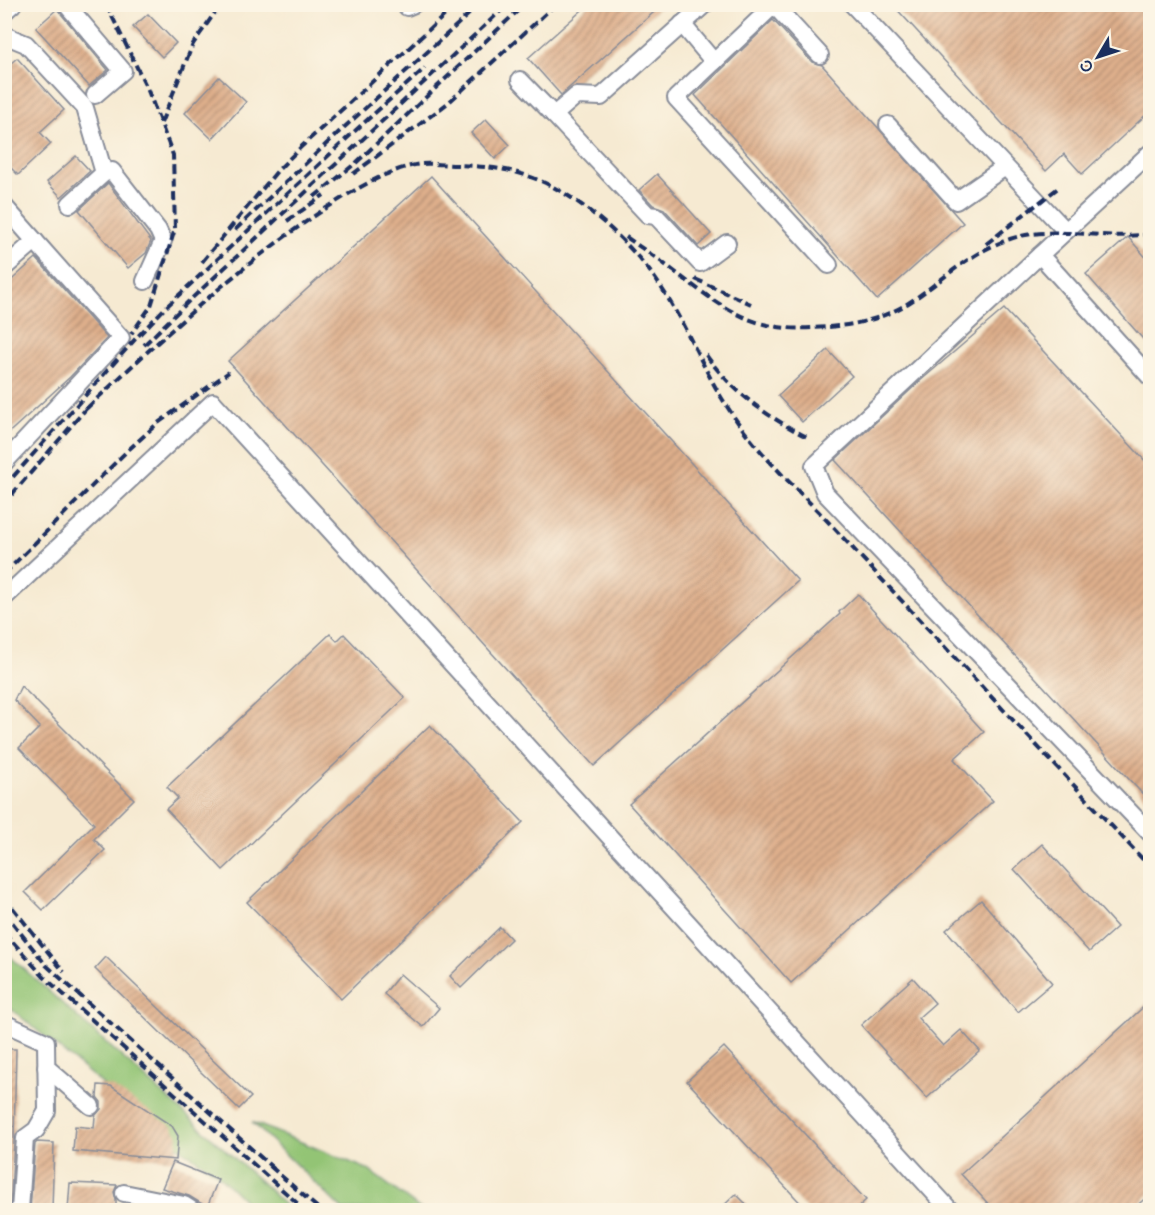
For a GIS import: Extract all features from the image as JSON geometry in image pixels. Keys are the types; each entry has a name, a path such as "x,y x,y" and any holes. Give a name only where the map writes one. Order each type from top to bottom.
{"lane":[{"path":"4,12 13,4"},
{"path":"66,4 123,71 95,95"},
{"path":"405,4 407,7 414,4"},
{"path":"554,115 576,96 601,97 705,4"},
{"path":"852,4 1066,231"},
{"path":"820,55 774,5 676,98 829,265"},
{"path":"682,24 714,62"},
{"path":"4,35 26,44 85,108 104,173"},
{"path":"520,80 648,215 656,216 700,262 727,243"},
{"path":"888,125 956,201 1005,166"},
{"path":"1150,153 814,466 825,493 1150,833"},
{"path":"70,204 104,173 112,171 158,230 163,242 146,281"},
{"path":"4,206 121,338 4,463"},
{"path":"4,268 34,241"},
{"path":"1040,255 1150,377"},
{"path":"4,598 213,402 950,1210"},
{"path":"4,1023 46,1042 47,1111 36,1130 25,1138 20,1210"},
{"path":"46,1067 91,1106"},
{"path":"124,1193 184,1205 192,1210"}],"green space":[{"path":"4,951 290,1210 254,1210 215,1172 114,1104 118,1097 5,1004"},
{"path":"252,1122 367,1169 422,1210 343,1210"}],"building":[{"path":"589,4 663,4 561,95 528,58"},
{"path":"892,4 1150,4 1150,111 1082,174 1064,154 1046,171"},
{"path":"57,9 108,70 89,86 36,28"},
{"path":"148,14 176,43 162,57 133,27"},
{"path":"773,20 812,62 822,65 963,223 877,300 695,95"},
{"path":"17,58 64,110 40,132 51,144 18,175 4,161 4,69"},
{"path":"219,77 246,102 212,139 185,113"},
{"path":"486,119 510,145 495,159 471,133"},
{"path":"76,156 90,171 61,197 47,182"},
{"path":"657,174 711,234 698,246 664,209 653,205 639,190"},
{"path":"431,176 798,581 594,766 228,361"},
{"path":"108,183 151,241 146,253 128,268 79,210"},
{"path":"1128,237 1150,262 1150,347 1086,274"},
{"path":"36,258 107,338 70,377 4,437 4,287"},
{"path":"1004,309 1150,466 1150,802 835,460 919,382"},
{"path":"828,350 852,376 802,422 778,396"},
{"path":"858,594 984,732 954,759 993,801 791,983 629,804 840,614 839,612"},
{"path":"330,634 337,641 344,634 405,698 223,870 166,809 178,798 167,787"},
{"path":"21,686 134,799 94,839 105,850 43,910 25,892 94,824 19,748 40,727 14,700"},
{"path":"430,725 523,822 341,999 247,902"},
{"path":"1042,844 1117,927 1089,952 1014,869"},
{"path":"981,900 1052,983 1018,1012 946,930"},
{"path":"500,927 511,939 461,988 450,976"},
{"path":"106,957 251,1097 239,1109 95,969"},
{"path":"400,974 439,1008 423,1027 384,994"},
{"path":"913,978 935,1003 918,1018 943,1046 961,1030 980,1051 927,1098 861,1025"},
{"path":"1150,1001 1150,1194 1132,1210 994,1210 961,1174"},
{"path":"724,1047 866,1200 855,1210 807,1210 687,1081"},
{"path":"4,1049 16,1049 10,1210 4,1210"},
{"path":"98,1085 111,1086 172,1126 178,1136 176,1160 73,1151 75,1126 94,1128 95,1116 101,1109 101,1102 97,1097"},
{"path":"37,1142 54,1143 52,1210 30,1210"},
{"path":"173,1162 218,1180 207,1207 189,1196 162,1188"},
{"path":"70,1183 117,1185 114,1192 116,1210 68,1210"},
{"path":"736,1194 752,1210 719,1210"}],"railway":[{"path":"106,4 147,88 173,155 175,229 151,306 131,334"},
{"path":"161,123 193,44 221,4"},
{"path":"202,262 278,170 457,4"},
{"path":"235,230 480,4"},
{"path":"144,345 508,4"},
{"path":"314,197 357,162 525,4"},
{"path":"353,174 448,103 556,4"},
{"path":"4,487 165,308 425,68"},
{"path":"87,408 173,328 264,252 339,200 373,181 396,170 421,164 501,169 528,176 561,191 592,212 644,264 677,313 723,400 756,445 1150,867"},
{"path":"986,244 1058,188"},
{"path":"287,221 324,195"},
{"path":"626,237 704,294 730,310 758,322 780,327 801,328 850,324 891,312 910,302 969,259 1010,239 1044,233 1115,236 1150,234"},
{"path":"695,279 751,304"},
{"path":"706,355 727,381 752,403 809,438"},
{"path":"4,574 158,423 229,372"},
{"path":"4,506 91,403"},
{"path":"4,897 64,972"},
{"path":"4,912 46,965 275,1170"},
{"path":"4,932 44,977 305,1210"},
{"path":"270,1166 320,1210"}]}
